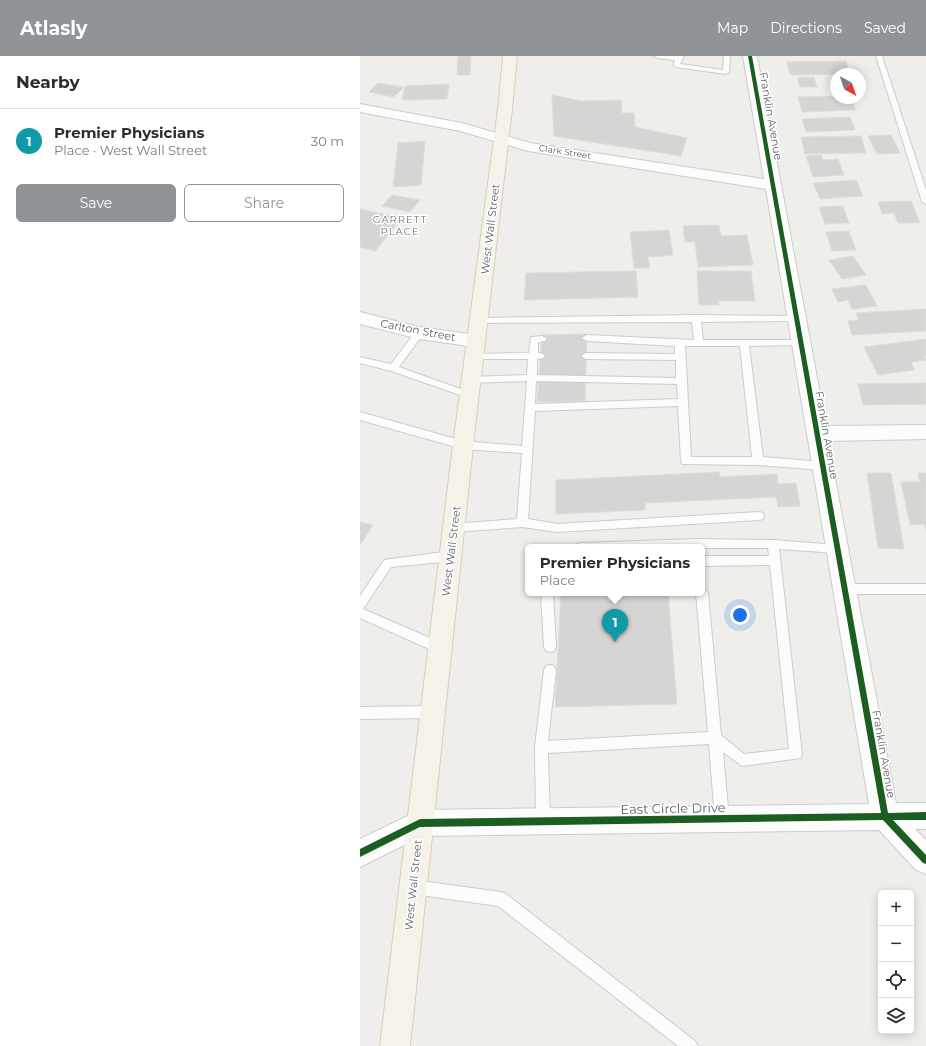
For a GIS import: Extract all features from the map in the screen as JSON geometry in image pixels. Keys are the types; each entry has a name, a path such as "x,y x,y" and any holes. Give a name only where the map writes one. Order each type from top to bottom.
{"main road":[{"name":"West Wall Street","path":"396,1046 463,445 505,109 510,56"}],"street":[{"name":"Franklin Avenue","path":"750,56 885,817"},
{"name":"Clark Street","path":"360,108 462,127 528,146 773,185"},
{"name":"Carlton Street","path":"360,318 419,333 476,339"},
{"path":"816,434 926,432"},
{"name":"East Circle Drive","path":"420,823 926,816"},
{"path":"885,817 926,860"},
{"path":"360,853 420,823"}],"lane":[{"path":"657,56 680,58 676,65 726,72 727,56"},
{"path":"879,56 926,202"},
{"path":"696,318 699,343"},
{"path":"476,339 696,318 796,318"},
{"path":"393,368 419,333"},
{"path":"587,338 680,343 800,342"},
{"path":"476,339 537,356"},
{"path":"522,523 531,378 537,356 534,339 542,339"},
{"path":"744,342 758,461"},
{"path":"680,343 686,461 758,461 822,466"},
{"path":"586,356 680,357"},
{"path":"360,360 470,388 531,378 682,381"},
{"path":"530,408 683,402"},
{"path":"360,416 463,445 527,450"},
{"path":"454,528 522,523 557,528 760,516"},
{"path":"705,545 773,544 837,549"},
{"path":"541,747 715,738 742,760 796,754 773,544"},
{"path":"360,605 388,563 451,556"},
{"path":"705,561 775,560"},
{"path":"844,589 926,589"},
{"path":"547,596 550,647"},
{"path":"702,596 722,819"},
{"path":"360,613 440,648"},
{"path":"543,821 541,747 550,670"},
{"path":"360,713 433,712"},
{"path":"413,887 501,899 690,1046"}],"building":[{"path":"458,56 471,56 470,75 457,75"},
{"path":"846,61 848,68 830,68 830,74 790,75 787,62"},
{"path":"814,77 817,87 800,87 797,78"},
{"path":"378,83 404,87 394,97 369,92"},
{"path":"449,84 447,99 402,100 405,86"},
{"path":"552,95 581,101 621,100 622,113 634,113 635,127 687,138 681,156 554,136"},
{"path":"830,96 830,104 854,104 856,110 802,112 798,97"},
{"path":"850,117 855,130 806,132 802,119"},
{"path":"891,135 900,153 877,154 868,136"},
{"path":"861,136 866,153 805,154 801,137"},
{"path":"425,141 421,185 393,187 398,143"},
{"path":"821,155 823,160 838,159 844,175 813,177 806,156"},
{"path":"856,180 863,196 820,199 813,183"},
{"path":"392,195 420,200 410,212 382,206"},
{"path":"911,201 920,223 898,223 894,213 882,214 878,202"},
{"path":"843,206 849,223 825,224 819,207"},
{"path":"360,209 402,218 375,251 360,247"},
{"path":"719,225 721,236 747,235 753,265 698,267 695,242 685,242 683,226"},
{"path":"669,230 673,255 648,257 650,268 634,268 630,232"},
{"path":"849,231 856,250 832,251 826,232"},
{"path":"853,256 866,275 842,279 829,260"},
{"path":"636,271 638,297 524,300 526,273"},
{"path":"697,271 751,271 755,301 718,301 719,305 699,305"},
{"path":"866,285 877,306 852,309 848,300 838,302 832,289"},
{"path":"926,309 926,331 852,335 848,321 859,320 856,313"},
{"path":"587,334 585,401 537,402 542,335"},
{"path":"926,339 926,356 924,356 926,360 911,362 914,370 878,375 864,347"},
{"path":"926,383 926,404 863,405 858,384"},
{"path":"719,472 720,477 777,474 778,484 796,483 800,506 778,507 776,497 645,503 645,510 556,514 556,480"},
{"path":"867,473 891,473 904,549 878,548"},
{"path":"918,473 926,473 926,532 924,524 910,525 901,482 920,482"},
{"path":"360,522 373,525 360,545"},
{"path":"561,596 668,596 677,704 555,707"}],"cycle path":[{"path":"750,56 885,817 926,860"},
{"path":"360,853 420,823 926,816"}],"place":[{"name":"Premier Physicians","path":"615,642"}],"district":[{"name":"GARRETT PLACE","path":"400,224"}]}
